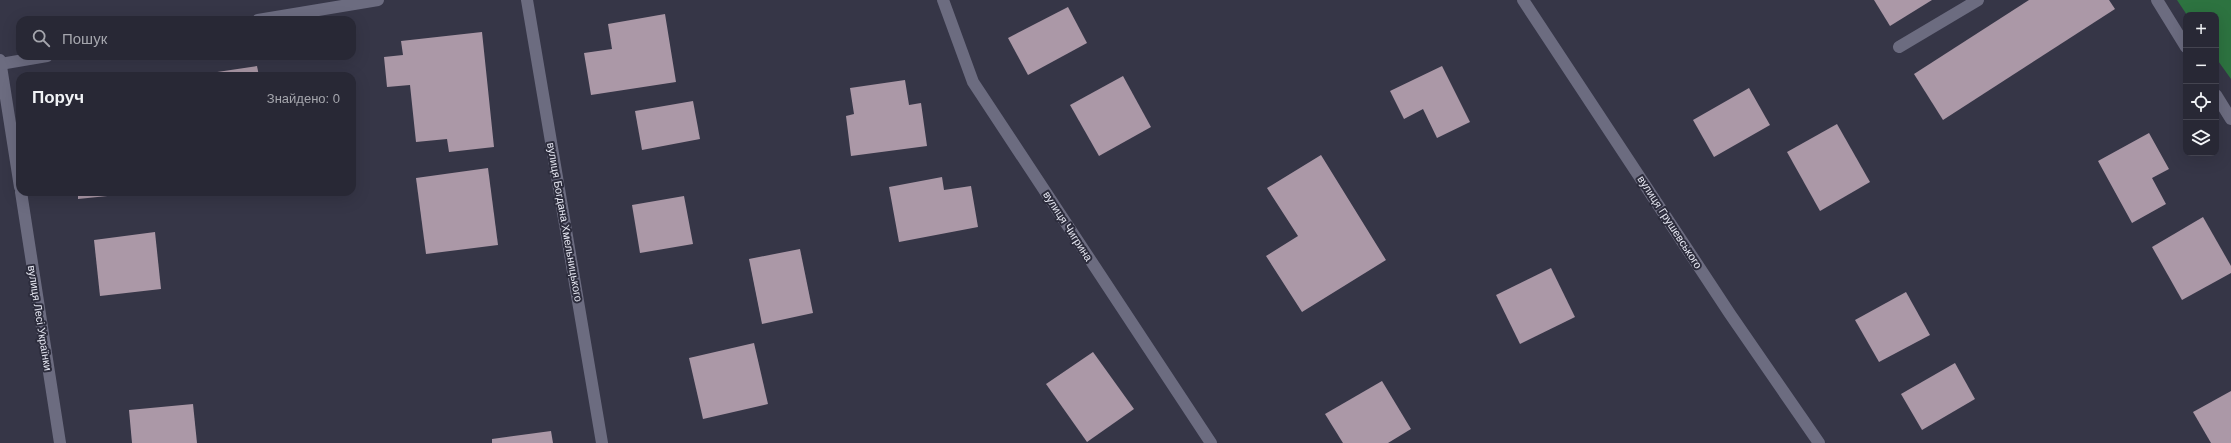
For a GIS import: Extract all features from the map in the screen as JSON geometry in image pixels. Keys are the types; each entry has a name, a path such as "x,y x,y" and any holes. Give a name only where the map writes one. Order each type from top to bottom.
{"street":[{"path":"282,16 378,0"},
{"name":"вулиця Богдана Хмельницького","path":"527,0 602,443"},
{"name":"вулиця Чигрина","path":"943,0 973,82 1211,443"},
{"name":"вулиця Грушевського","path":"1523,0 1730,314 1819,443"},
{"path":"1899,47 1978,0"},
{"path":"2157,0 2183,42"},
{"path":"16,162 0,63 20,60"},
{"path":"2219,100 2231,119"},
{"name":"вулиця Лесі Українки","path":"22,196 60,443"}],"green space":[{"path":"2177,0 2231,0 2231,79 2219,62 2219,12 2185,12"}],"building":[{"path":"1874,0 1932,0 1890,26"},
{"path":"2029,0 2109,0 2115,9 1943,120 1914,74"},
{"path":"1068,7 1087,43 1028,75 1008,38"},
{"path":"665,14 676,82 591,95 584,53 612,49 608,24"},
{"path":"482,32 494,147 449,152 447,139 416,142 410,85 387,87 384,57 403,55 401,41"},
{"path":"257,66 258,72 217,72"},
{"path":"1442,66 1470,122 1437,138 1423,109 1404,119 1390,91"},
{"path":"1123,76 1151,127 1099,156 1070,105"},
{"path":"905,80 909,105 921,103 927,146 851,156 846,116 854,114 850,88"},
{"path":"1749,88 1770,125 1714,157 1693,120"},
{"path":"693,101 700,139 642,150 635,111"},
{"path":"1837,124 1870,182 1820,211 1787,152"},
{"path":"2149,133 2169,169 2152,178 2166,204 2132,223 2098,161"},
{"path":"1321,155 1386,260 1302,312 1266,256 1298,236 1267,188"},
{"path":"488,168 498,245 426,254 416,178"},
{"path":"942,177 944,190 971,186 978,227 899,242 889,187"},
{"path":"78,196 107,196 78,199"},
{"path":"684,196 693,244 640,253 632,205"},
{"path":"2203,217 2231,266 2231,273 2182,300 2152,247"},
{"path":"155,232 161,289 100,296 94,240"},
{"path":"800,249 813,313 762,324 749,259"},
{"path":"1551,268 1575,317 1520,344 1496,295"},
{"path":"1906,292 1930,335 1879,362 1855,320"},
{"path":"754,343 768,404 703,419 689,358"},
{"path":"1093,352 1134,409 1087,442 1046,384"},
{"path":"1955,363 1975,399 1922,430 1901,394"},
{"path":"1382,381 1411,429 1388,443 1343,443 1325,414"},
{"path":"2231,391 2231,443 2211,443 2193,412"},
{"path":"193,404 197,443 132,443 129,410"},
{"path":"551,431 553,443 492,443 492,439"}]}
